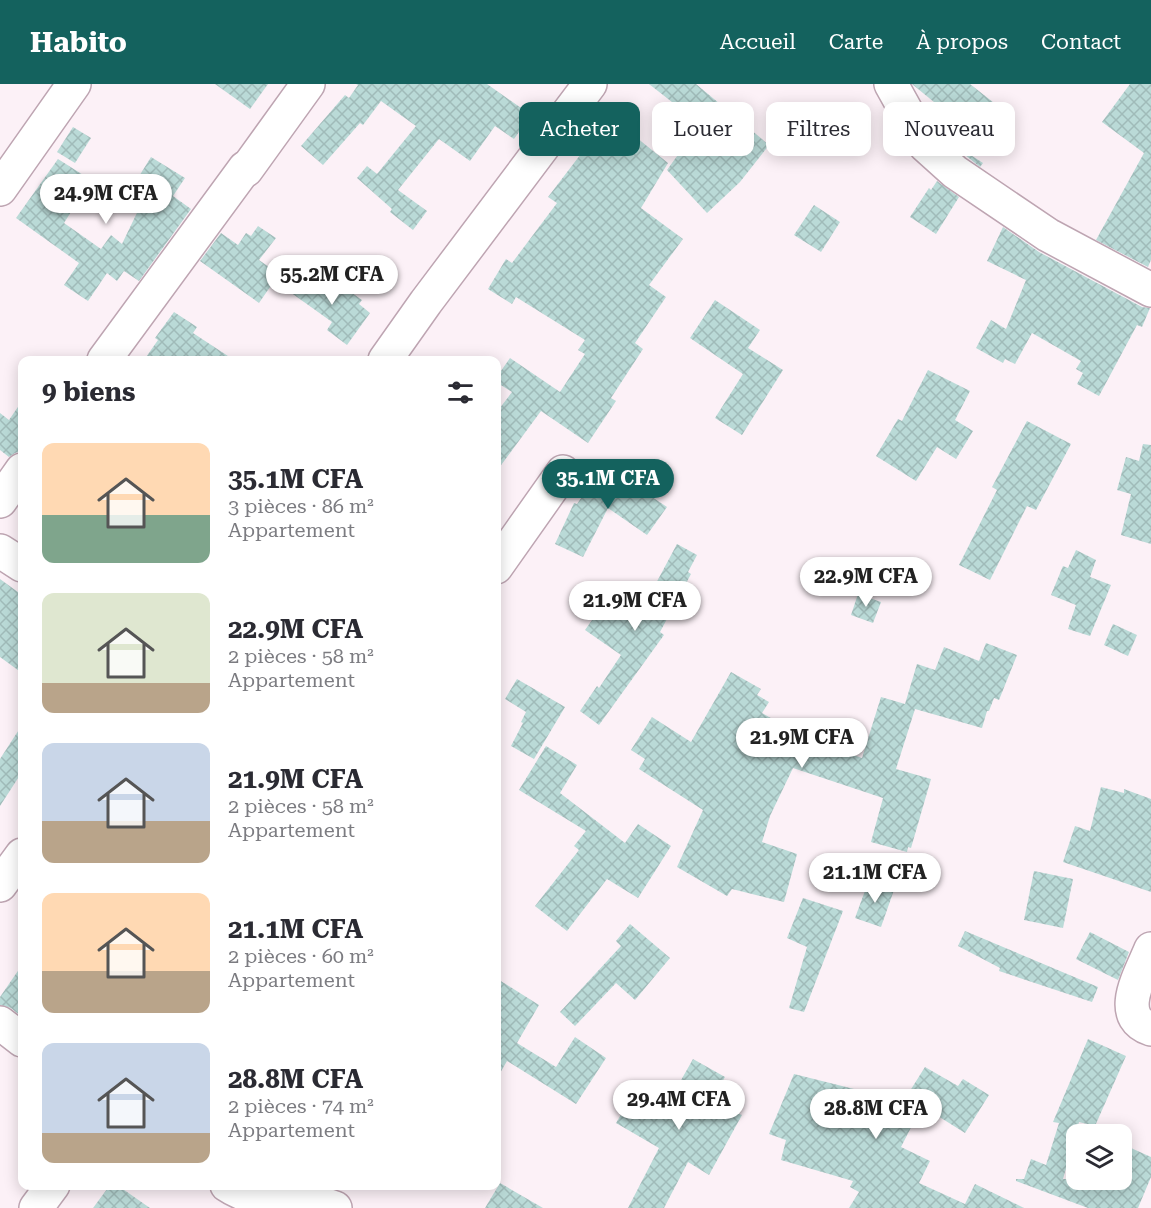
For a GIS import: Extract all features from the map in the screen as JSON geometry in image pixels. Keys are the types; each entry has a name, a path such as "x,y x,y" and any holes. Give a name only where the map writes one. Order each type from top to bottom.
{"street":[{"path":"0,189 74,84"},
{"path":"107,356 308,84"},
{"path":"389,356 426,302 590,84"},
{"path":"891,84 925,145 955,172 1048,235 1151,290"},
{"path":"501,560 563,472"},
{"path":"0,501 18,476"},
{"path":"0,551 18,562"},
{"path":"0,885 18,860"},
{"path":"1151,949 1131,1005 1133,1015 1142,1026 1151,1029"},
{"path":"0,1023 18,1037"},
{"path":"36,1208 49,1190"},
{"path":"234,1190 279,1205 319,1202 335,1208"}],"building":[{"path":"215,84 268,84 250,109"},
{"path":"356,84 487,84 519,107 519,132 514,139 495,126 470,161 439,139 398,190 427,211 413,230 390,212 392,209 357,178 367,166 377,174 416,126 381,101 363,125 360,123 323,165 301,146 345,95 349,98 358,85"},
{"path":"649,84 696,84 718,102 672,102"},
{"path":"912,84 970,84 993,102 934,102"},
{"path":"1130,84 1151,84 1151,260 1148,267 1096,240 1144,153 1102,122"},
{"path":"73,127 91,138 75,163 57,152"},
{"path":"754,132 766,142 766,149 740,182 707,213 667,170 677,156 754,156"},
{"path":"640,140 652,150 652,156 659,156 668,163 641,208 683,239 649,285 666,297 635,343 643,349 611,398 616,401 588,443 541,411 501,465 501,406 512,392 501,385 501,371 510,358 560,392 585,354 578,350 585,340 516,297 512,304 488,289 506,259 512,263 557,203 548,197 579,156 640,156"},
{"path":"966,156 972,156 983,163 980,167"},
{"path":"151,157 185,178 173,196 191,209 139,281 124,271 117,281 107,273 88,301 64,285 79,263 16,218 58,159 91,180 64,223 101,249 111,235 122,244 146,194 133,186"},
{"path":"937,181 959,197 936,234 910,217 929,188 931,190"},
{"path":"814,205 840,222 821,252 794,235"},
{"path":"258,226 276,238 259,260 279,274 259,303 200,261 221,233 238,245 246,233 251,236"},
{"path":"1003,227 1039,252 1142,307 1150,308 1142,327 1137,325 1099,396 1077,384 1083,373 1076,369 1081,361 1032,333 1015,364 1005,359 1003,363 976,348 991,320 1006,329 1026,280 987,261"},
{"path":"305,270 340,294 345,288 362,300 359,304 370,313 347,345 327,330 332,322 290,292"},
{"path":"715,300 760,330 748,348 783,370 742,435 715,418 743,374 690,338"},
{"path":"174,312 197,327 193,333 228,356 147,356 158,340 155,338"},
{"path":"928,370 970,391 955,420 973,431 956,459 937,447 916,481 876,456 898,419 902,421"},
{"path":"18,407 18,452 9,457 0,450 0,413 9,420"},
{"path":"1027,421 1071,444 1036,510 1027,506 990,580 959,565 997,490 992,487"},
{"path":"1143,444 1151,445 1151,544 1121,535 1131,494 1117,490 1126,457 1139,461"},
{"path":"604,465 667,507 647,535 608,508 583,557 555,544 574,503 577,504"},
{"path":"677,544 697,555 688,572 691,574 660,632 664,635 599,725 580,711 621,655 585,630 609,596 638,617"},
{"path":"1076,550 1096,560 1090,577 1111,585 1090,636 1068,629 1076,605 1051,595 1063,566 1068,568"},
{"path":"0,579 18,592 18,670 0,657"},
{"path":"858,594 881,602 873,623 851,615"},
{"path":"1113,624 1137,635 1128,656 1104,645"},
{"path":"986,643 1017,655 999,700 994,698 982,728 915,709 896,769 931,779 911,848 908,847 907,852 871,842 883,798 793,768 770,816 762,842 797,854 784,902 732,889 727,896 677,867 703,810 639,769 645,759 631,750 652,717 691,742 731,672 761,689 757,695 769,702 762,713 809,740 862,758 881,697 905,704 917,664 935,670 944,647 979,661"},
{"path":"517,679 565,707 534,759 511,746 526,712 505,699"},
{"path":"18,731 18,778 0,806 0,759"},
{"path":"546,746 577,765 560,793 625,843 638,824 671,846 638,898 607,879 567,931 535,906 579,850 574,846 586,831 519,790"},
{"path":"1101,787 1124,793 1124,789 1151,799 1151,892 1063,862 1075,826 1090,831"},
{"path":"1034,871 1073,879 1063,928 1024,920"},
{"path":"869,880 894,890 881,927 855,918"},
{"path":"803,898 843,911 804,1012 789,1008 807,947 787,938"},
{"path":"630,924 670,958 635,1000 616,983 575,1026 560,1012 621,946 616,941"},
{"path":"965,931 1098,987 1092,1002 999,971 1000,968 958,946"},
{"path":"1090,932 1129,952 1118,980 1076,959"},
{"path":"18,971 18,1014 11,1008 0,1005 0,997"},
{"path":"501,981 539,1005 517,1043 556,1067 575,1037 606,1058 576,1104 507,1061 501,1071"},
{"path":"1088,1039 1126,1056 1096,1124 1079,1122 1078,1124 1066,1124 1066,1168 1063,1179 1066,1179 1066,1190 1132,1190 1132,1148 1151,1157 1151,1177 1138,1208 1088,1208 1016,1181 1016,1179 1024,1179 1031,1159 1046,1165 1059,1123 1053,1122"},
{"path":"693,1059 725,1077 710,1102 742,1115 709,1175 688,1162 664,1208 628,1208 659,1148 616,1123 641,1081 666,1098 667,1105"},
{"path":"925,1067 958,1086 963,1079 989,1095 965,1133 922,1106 901,1147 930,1161 919,1183 965,1204 975,1184 1024,1208 849,1208 859,1192 850,1187 853,1181 781,1160 786,1140 769,1134 794,1074 858,1090 855,1103 891,1121"},
{"path":"501,1184 543,1208 485,1208 496,1190 501,1190"},
{"path":"106,1190 124,1190 150,1208 93,1208"}]}
